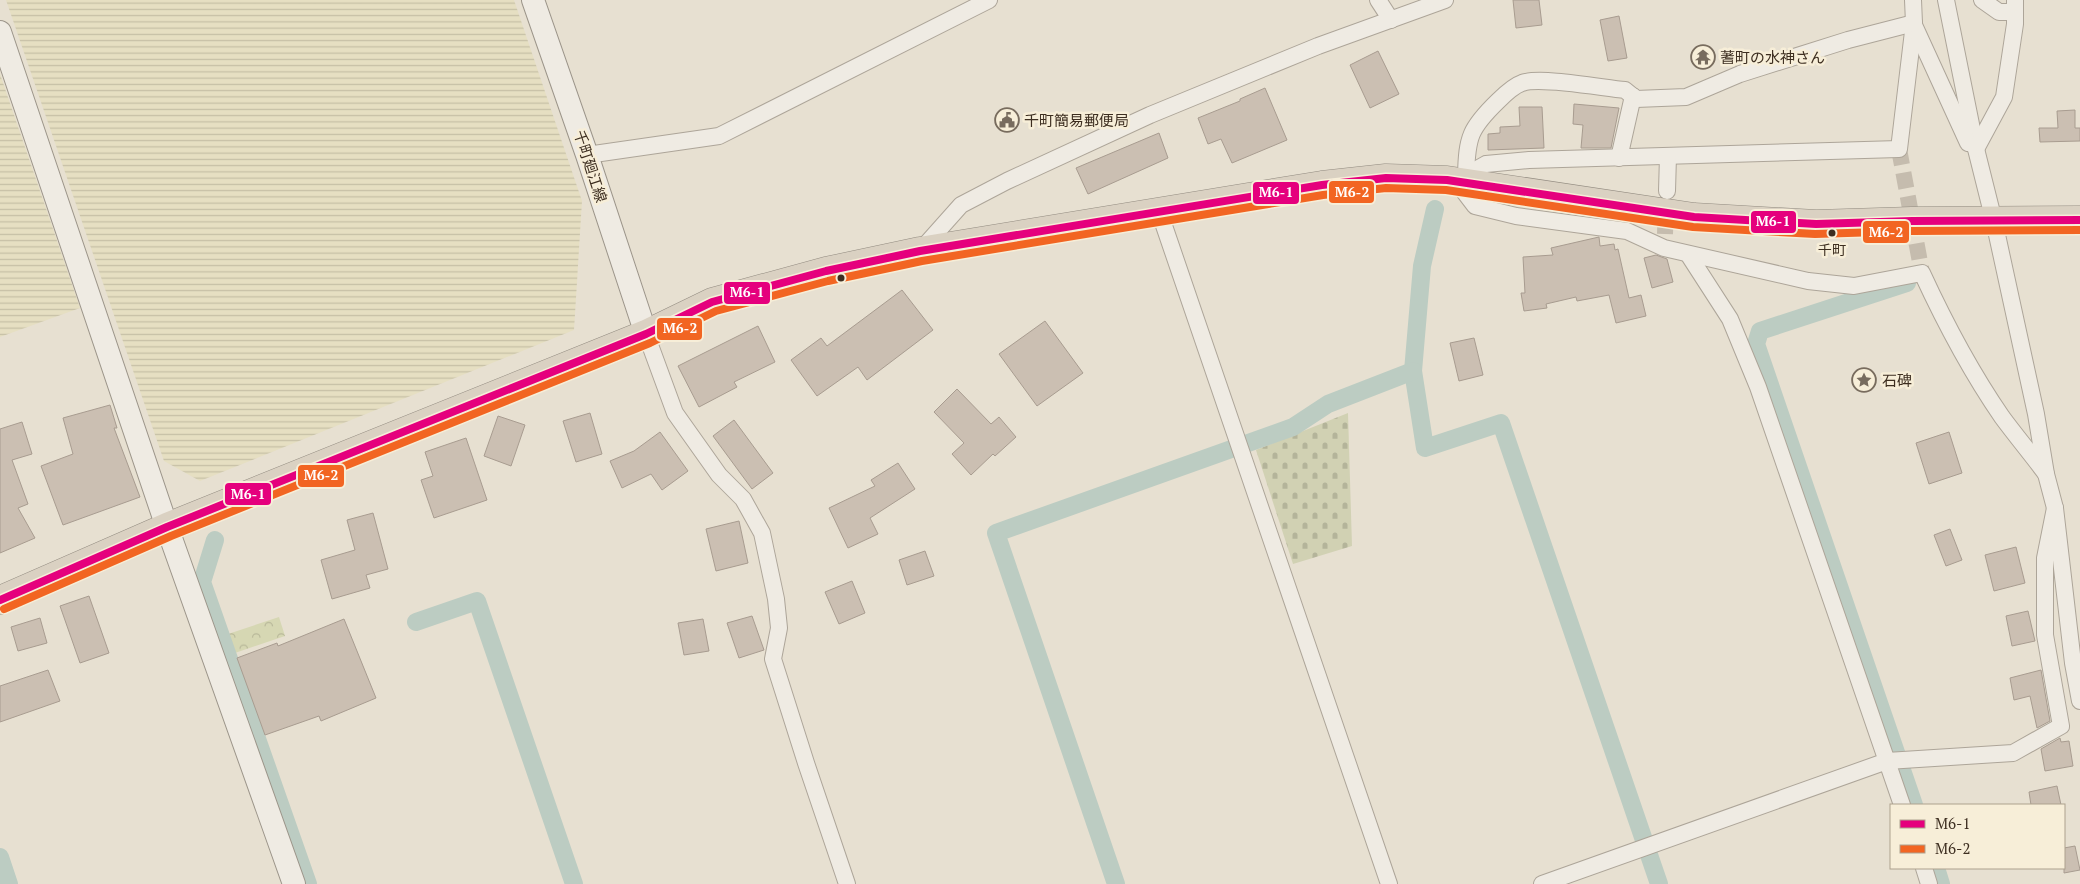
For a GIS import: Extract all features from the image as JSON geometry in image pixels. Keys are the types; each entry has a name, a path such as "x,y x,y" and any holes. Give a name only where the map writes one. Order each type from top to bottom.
{"highway":[{"path":"0,600 167,526 646,334 712,302 826,271 920,251 1322,185 1386,178 1461,178 1694,217 1816,224 1912,220 2080,220"}],"street":[{"name":"千町廻江線","path":"534,0 646,334"},
{"path":"587,155 719,136 989,0"},
{"path":"1378,0 1390,20"},
{"path":"920,251 961,205 1007,181 1168,108 1318,46 1445,0"},
{"path":"1902,0 1982,174 2000,221 2046,474 2055,508 2073,663 2080,700"},
{"path":"1461,178 1486,164 1529,160 1899,149 1914,23 1913,0"},
{"path":"1946,0 1982,174"},
{"path":"1976,148 2004,97 2015,6 1999,12 1982,0"},
{"path":"1914,23 1848,40 1740,74 1686,97 1636,99 1625,90 1539,80 1522,83 1506,93 1473,128 1461,178 1475,206 1516,216 1627,231 1664,241 1688,254 1808,281 1840,285 1870,284 1922,273 1941,315 1986,392 2003,418 2046,474"},
{"path":"0,32 167,526 294,884"},
{"path":"1619,158 1633,96"},
{"path":"1666,191 1668,156"},
{"path":"1159,211 1389,884"},
{"path":"1688,254 1730,319 1758,388 1902,804"},
{"path":"646,334 674,414 719,475 743,499 762,533 776,599 779,628 773,659 809,772 848,884"},
{"path":"1542,884 1887,761 2013,753 2061,726 2045,635 2045,558 2055,508"},
{"path":"1924,869 1929,884"}],"shaded area":[{"path":"6,0 514,0 582,201 574,330 200,481 164,461"},
{"path":"0,74 80,308 0,337"}],"green space":[{"path":"1348,413 1352,546 1293,564 1256,450"},
{"path":"279,617 285,636 232,654 225,635"}],"building":[{"path":"1513,0 1539,0 1542,25 1516,28"},
{"path":"1619,16 1627,58 1608,61 1600,20"},
{"path":"1378,51 1399,94 1370,108 1350,65"},
{"path":"1265,88 1287,140 1232,163 1221,139 1208,144 1198,118 1240,101 1240,99"},
{"path":"1574,104 1619,108 1611,148 1581,148 1583,125 1573,124"},
{"path":"1519,107 1542,107 1544,148 1488,150 1488,134 1500,133 1500,127 1520,126"},
{"path":"2075,110 2075,128 2080,128 2080,141 2040,142 2039,128 2058,128 2057,111"},
{"path":"1159,133 1168,158 1088,194 1076,168"},
{"path":"1599,237 1600,246 1614,244 1615,250 1618,249 1629,298 1641,295 1646,316 1616,323 1609,295 1577,301 1576,297 1546,304 1547,308 1524,311 1521,293 1525,293 1523,257 1553,255 1551,248"},
{"path":"1656,255 1667,259 1673,282 1652,288 1644,258"},
{"path":"902,290 933,330 867,380 858,367 817,396 791,360 821,338 827,346"},
{"path":"1045,321 1083,373 1037,406 999,354"},
{"path":"758,326 775,362 734,382 737,387 699,407 678,366"},
{"path":"1474,338 1483,375 1459,381 1450,343"},
{"path":"957,389 991,424 999,417 1016,437 995,456 993,454 971,475 952,454 964,443 934,412"},
{"path":"110,405 117,428 114,428 140,497 63,525 41,466 73,454 63,418"},
{"path":"590,413 602,454 576,462 563,421"},
{"path":"498,416 525,425 511,466 484,456"},
{"path":"734,420 773,473 752,489 713,436"},
{"path":"22,422 32,454 12,460 28,504 18,508 35,538 0,553 0,429"},
{"path":"660,432 688,471 662,490 651,474 622,488 610,461 634,451"},
{"path":"1949,432 1962,473 1929,484 1916,443"},
{"path":"466,438 487,500 434,518 421,480 433,476 425,452"},
{"path":"898,463 915,489 870,518 878,534 848,548 829,508 875,486 871,480"},
{"path":"373,513 388,569 366,575 370,588 332,599 321,560 355,550 347,520"},
{"path":"739,521 748,563 716,571 706,529"},
{"path":"1950,529 1962,560 1946,566 1934,535"},
{"path":"2016,547 2025,583 1994,591 1985,555"},
{"path":"925,551 934,576 907,585 899,560"},
{"path":"852,581 865,613 839,624 825,592"},
{"path":"89,596 109,653 80,663 60,606"},
{"path":"2028,611 2035,641 2012,646 2006,616"},
{"path":"752,616 764,650 739,658 727,623"},
{"path":"40,618 47,643 18,651 11,627"},
{"path":"344,619 376,698 321,721 319,716 265,735 237,658 277,643 278,646"},
{"path":"703,619 709,651 684,655 678,623"},
{"path":"48,670 60,701 0,722 0,686"},
{"path":"2041,670 2050,721 2037,728 2030,696 2014,700 2010,678"},
{"path":"2060,738 2061,742 2069,741 2073,766 2045,771 2041,749"},
{"path":"2057,786 2061,804 2031,804 2029,792"},
{"path":"2075,846 2080,870 2064,873 2065,848"}],"waterway":[{"path":"1435,209 1422,266 1413,371 1425,448 1501,423 1659,884"},
{"path":"1907,283 1760,331 1756,344 1914,804"},
{"path":"1116,884 996,533 1293,427 1328,404 1413,371"},
{"path":"215,540 202,582 308,884"},
{"path":"416,622 477,601 574,884"},
{"path":"0,857 9,884"},
{"path":"1936,869 1941,884"}],"tunnel":[{"path":"1899,149 1922,273"},
{"path":"1665,234 1666,206"}],"transit line":[{"name":"M6-1","path":"0,600 167,527 646,334 712,302 826,271 920,251 1322,185 1386,178 1447,180 1694,217 1816,224 1912,221 2080,220"},
{"name":"M6-2","path":"4,609 171,536 650,343 716,311 828,281 922,261 1323,195 1386,188 1446,190 1693,227 1815,234 1912,231 2080,230"}],"place":[{"name":"蓍町の水神さん","path":"1703,57"},
{"name":"千町簡易郵便局","path":"1007,120"},
{"name":"千町","path":"1832,233"},
{"name":"石碑","path":"1864,380"}]}
